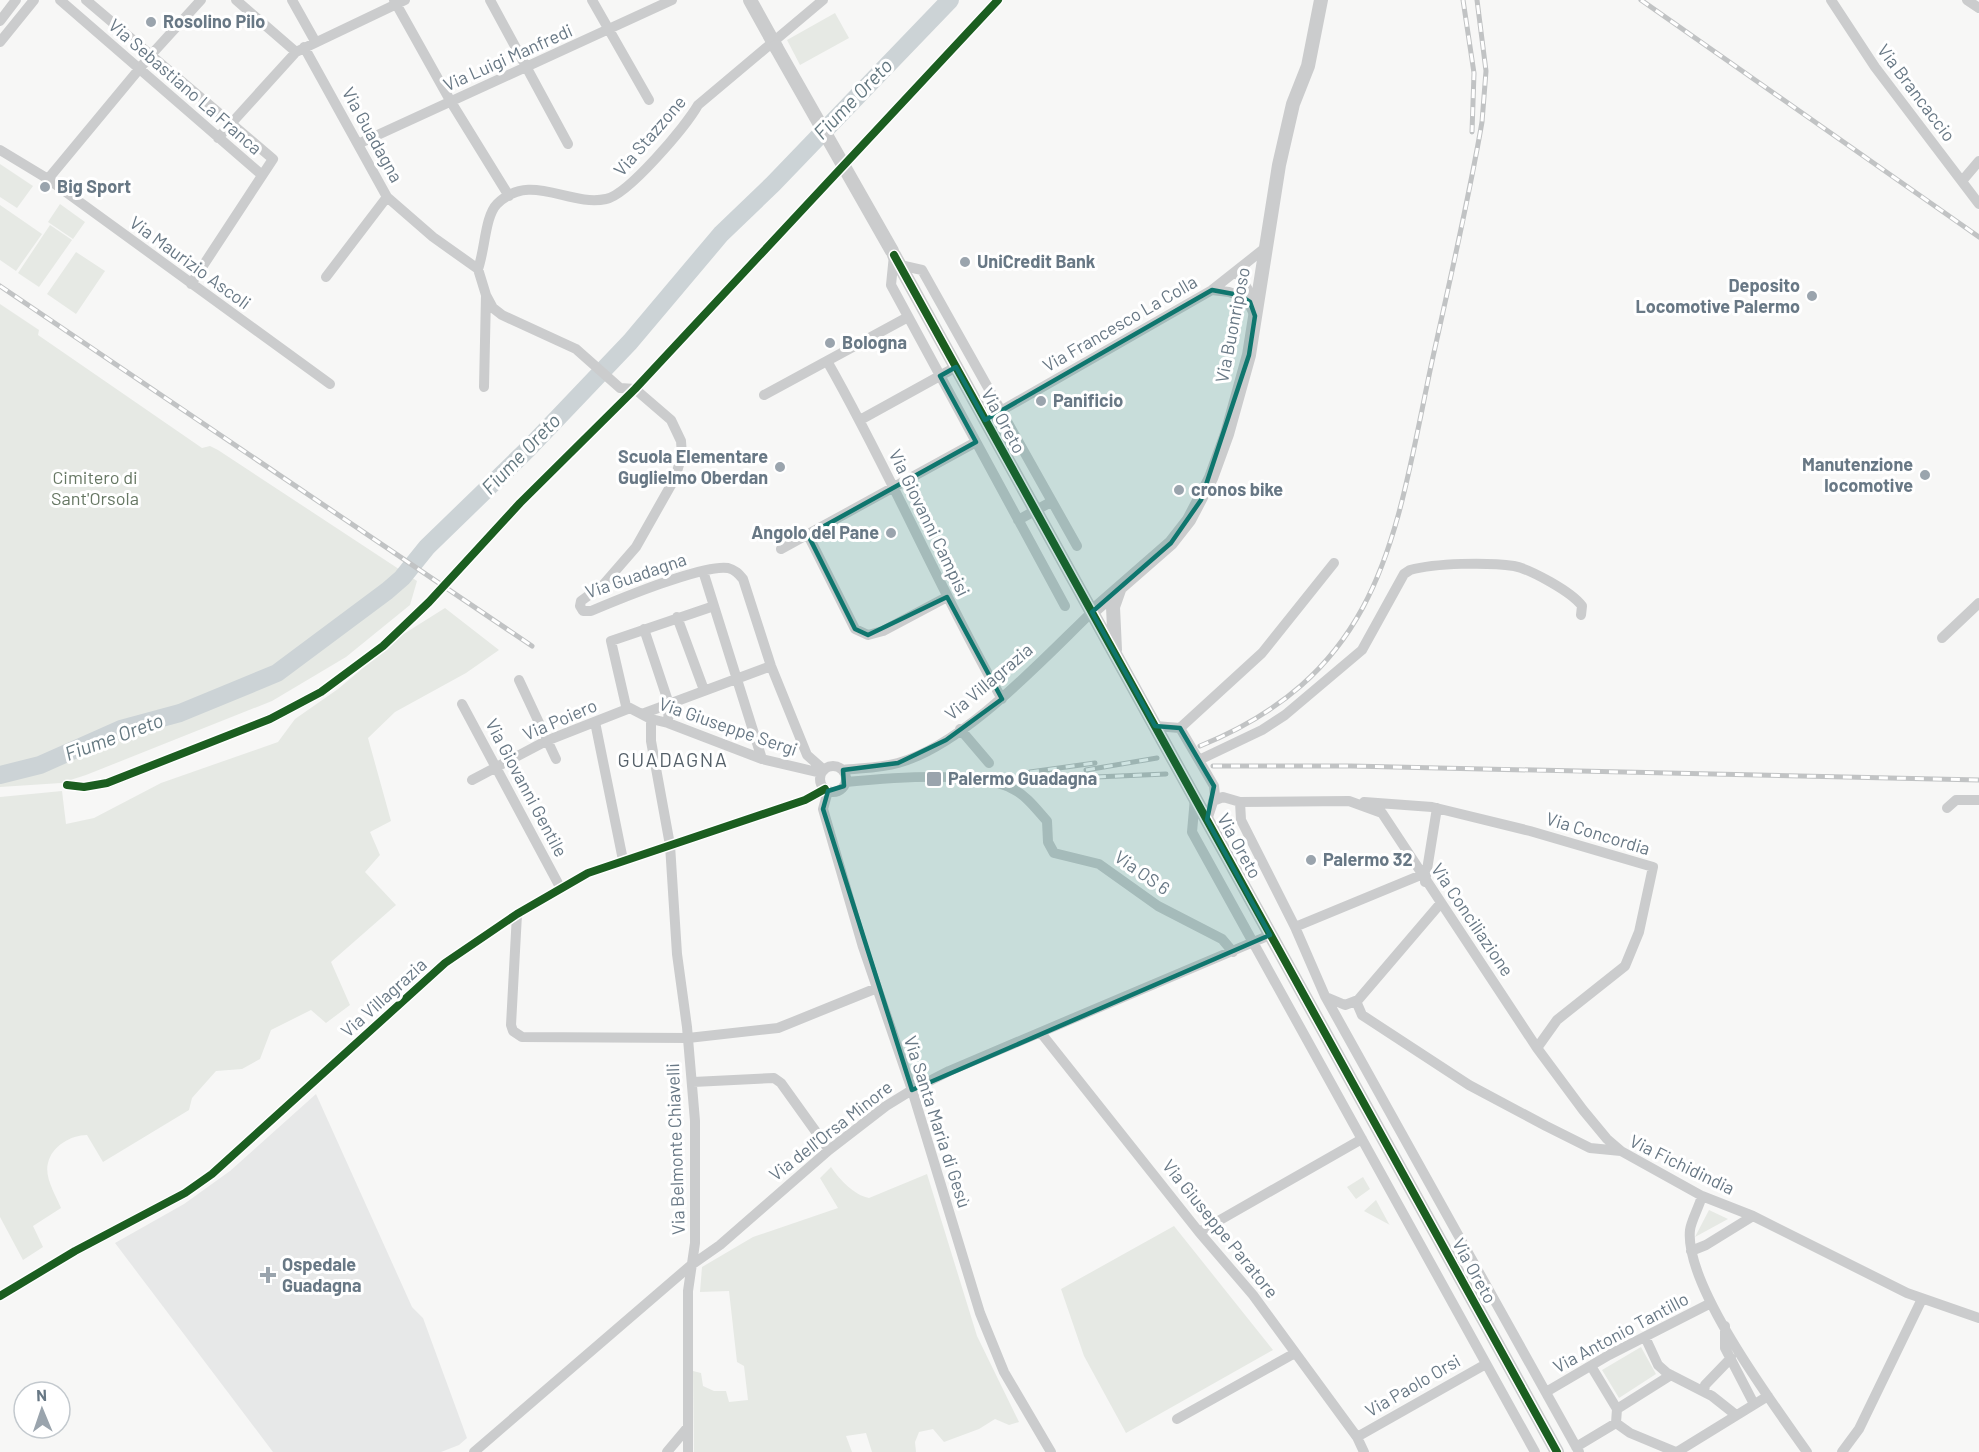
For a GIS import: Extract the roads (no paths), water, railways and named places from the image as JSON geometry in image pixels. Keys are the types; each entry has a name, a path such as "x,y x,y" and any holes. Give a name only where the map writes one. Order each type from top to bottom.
{"street":[{"path":"0,21 16,0"},
{"path":"0,42 34,0"},
{"name":"Via Sebastiano La Franca","path":"60,0 262,175 273,159 86,0"},
{"path":"48,178 150,56 201,0"},
{"name":"Via Guadagna","path":"236,0 300,50 358,144 387,197 433,237 478,269"},
{"path":"292,0 315,41"},
{"path":"490,0 568,144"},
{"path":"592,0 648,100"},
{"name":"Via Luigi Manfredi","path":"358,144 672,0"},
{"name":"Via Oreto","path":"750,0 895,257 1034,512 1115,653 1557,1452"},
{"name":"Via Stazzone","path":"509,196 539,188 590,200 621,194 688,122 698,105 775,43 823,0"},
{"path":"67,786 84,787 107,783 270,719 321,692 350,673 429,602 520,503 635,389 998,0"},
{"name":"Via Buonriposo","path":"1092,612 1171,543 1201,500 1230,423 1249,355 1279,165 1293,104 1308,66 1321,0"},
{"name":"Via Brancaccio","path":"1830,0 1875,67 1979,204"},
{"path":"1967,0 1979,8"},
{"path":"218,138 300,50 399,1 451,102 509,196 496,204 488,218 485,250 478,269 486,295 494,308 502,315 576,348 620,388 635,389"},
{"name":"Via Maurizio Ascoli","path":"0,150 48,178 330,384"},
{"path":"1962,181 1979,161"},
{"path":"191,284 262,175"},
{"path":"326,276 387,197"},
{"name":"Via Francesco La Colla","path":"985,420 1212,290 1265,248"},
{"name":"Via Oreto","path":"895,257 891,285 1065,606"},
{"name":"Via Oreto","path":"895,257 922,270 1077,546"},
{"path":"1237,272 1250,292 1255,316"},
{"path":"1212,290 1229,292 1246,298 1255,316"},
{"path":"484,387 486,295"},
{"path":"764,395 908,317"},
{"name":"Via Giovanni Campisi","path":"827,362 861,420 892,488 947,597 1002,699"},
{"path":"861,420 956,367"},
{"name":"Via Guadagna","path":"635,389 671,420 678,430 681,441 680,465 636,547 603,585 581,601 580,606 583,611 591,611 703,571 727,568 736,571 742,579 771,666 807,755 822,772"},
{"path":"781,549 976,442"},
{"path":"1018,520 1051,502"},
{"path":"808,535 855,628 868,635 883,631 947,597"},
{"path":"1155,726 1180,728 1234,681 1262,653 1334,562"},
{"path":"1199,760 1262,730 1285,715 1362,650 1404,574 1410,570 1456,566 1516,567 1571,595 1582,606 1581,615"},
{"path":"703,571 762,759"},
{"path":"1115,653 1113,607 1119,590"},
{"path":"1942,638 1979,603"},
{"path":"628,707 611,641 714,606"},
{"name":"Via Villagrazia","path":"843,770 898,763 946,740 1002,699 1092,612"},
{"path":"677,617 704,690"},
{"path":"644,629 669,704 668,723"},
{"path":"646,717 669,704 771,666"},
{"path":"519,680 556,759"},
{"name":"Via Giovanni Gentile","path":"462,704 560,887"},
{"name":"Via Giuseppe Sergi","path":"628,707 646,717 668,723 762,759 822,772"},
{"name":"Via Poiero","path":"472,780 546,741 628,707"},
{"name":"Via Belmonte Chiavelli","path":"646,717 670,845 677,954 693,1082 695,1243 690,1266 688,1452"},
{"path":"595,722 623,860"},
{"name":"Via Oreto","path":"1180,728 1214,786 1213,801 1207,820"},
{"path":"960,729 988,763"},
{"path":"831,766 843,770 846,782 837,791 827,790 820,782 822,772 831,766"},
{"name":"Via OS 6","path":"846,782 943,777 1012,789 1047,821 1048,842 1054,853 1099,864 1158,906 1222,939 1233,952"},
{"name":"Via Villagrazia","path":"0,1296 75,1251 185,1193 212,1174 445,963 560,887 623,860 805,800 827,790"},
{"name":"Via Santa Maria di Gesù","path":"827,790 823,809 980,1313 1004,1372 1051,1452"},
{"name":"Via Conciliazione","path":"1213,801 1223,797 1240,802 1349,801 1382,813 1393,827 1423,879 1537,1048 1583,1110 1607,1139 1621,1151"},
{"name":"Via Oreto","path":"1195,798 1192,831 1535,1452"},
{"path":"1947,808 1956,800 1979,800"},
{"name":"Via Concordia","path":"1349,801 1437,808 1530,831 1653,867 1639,932 1625,966 1557,1020 1537,1048"},
{"name":"Via Oreto","path":"1240,802 1241,820 1295,927 1325,996 1578,1450"},
{"path":"1295,927 1423,879 1437,808"},
{"path":"1325,996 1345,1005 1356,1001 1440,904"},
{"path":"517,914 511,1024 513,1031 522,1037 688,1038 778,1028 877,988"},
{"name":"Via dell'Orsa Minore","path":"474,1452 690,1266 720,1245 829,1150 886,1106 949,1071 1270,935"},
{"name":"Via Fichidindia","path":"1356,1001 1362,1015 1469,1085 1590,1148 1621,1151 1702,1196 1753,1216 1922,1299 1979,1318"},
{"name":"Via Giuseppe Paratore","path":"1041,1033 1199,1232 1253,1295 1357,1437 1364,1452"},
{"path":"693,1082 774,1078 781,1083 829,1150"},
{"path":"1199,1232 1362,1139"},
{"path":"1702,1196 1698,1212 1690,1228 1691,1251 1696,1274 1768,1396 1807,1452"},
{"path":"1691,1251 1706,1245 1753,1216"},
{"path":"1842,1452 1859,1429 1922,1299"},
{"name":"Via Antonio Tantillo","path":"1546,1392 1712,1303"},
{"path":"1725,1325 1725,1348 1754,1404"},
{"path":"1645,1337 1658,1365 1671,1375 1704,1392 1736,1415"},
{"path":"1177,1419 1295,1353"},
{"path":"1704,1392 1706,1385 1731,1358"},
{"name":"Via Paolo Orsi","path":"1357,1437 1486,1364"},
{"path":"1591,1366 1617,1409 1616,1424"},
{"path":"1617,1409 1671,1375"},
{"path":"1616,1424 1630,1433 1676,1452 1768,1396"},
{"path":"1578,1450 1616,1424"},
{"path":"667,1452 688,1427"}],"waterway":[{"name":"Fiume Oreto","path":"0,775 40,765 121,729 180,713 277,673 387,591 402,578 427,547 528,449 630,342 721,234 773,184 950,0"}],"railway":[{"path":"1463,0 1474,73 1472,132"},
{"path":"1200,746 1261,715 1308,679 1344,638 1371,592 1390,542 1405,487 1482,122 1486,71 1477,0"},
{"path":"1641,0 1979,237"},
{"path":"0,286 532,646"},
{"path":"1086,770 1157,758"},
{"path":"1030,772 1095,763"},
{"path":"1213,766 1351,766 1979,780"},
{"path":"1025,780 1166,774"}],"place":[{"name":"Rosolino Pilo","path":"151,22"},
{"name":"Big Sport","path":"45,187"},
{"name":"UniCredit Bank","path":"965,262"},
{"name":"Deposito Locomotive Palermo","path":"1812,296"},
{"name":"Bologna","path":"830,343"},
{"name":"Panificio","path":"1041,401"},
{"name":"Scuola Elementare Guglielmo Oberdan","path":"780,467"},
{"name":"Manutenzione locomotive","path":"1925,475"},
{"name":"cronos bike","path":"1179,490"},
{"name":"Angolo del Pane","path":"891,533"},
{"name":"Palermo Guadagna","path":"934,779"},
{"name":"Palermo 32","path":"1311,860"},
{"name":"Ospedale Guadagna","path":"268,1275"}],"district":[{"name":"GUADAGNA","path":"673,760"}],"park label":[{"name":"Cimitero di Sant'Orsola","path":"95,488"}]}
